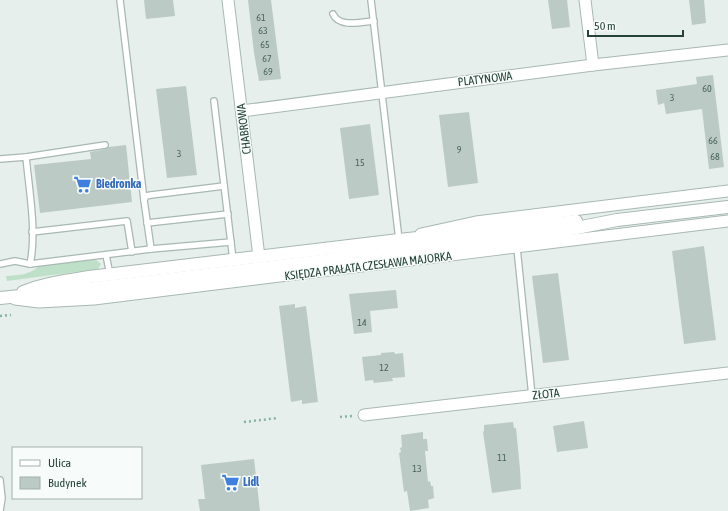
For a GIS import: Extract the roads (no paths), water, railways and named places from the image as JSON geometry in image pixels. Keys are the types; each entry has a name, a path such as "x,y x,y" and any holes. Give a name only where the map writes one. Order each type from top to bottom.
{"street":[{"name":"CHABROWA","path":"228,0 259,257"},
{"path":"585,0 593,65"},
{"name":"PLATYNOWA","path":"242,110 593,65 728,50"},
{"name":"KSIĘDZA PRAŁATA CZESŁAWA MAJORKA","path":"399,240 438,229 476,222 727,191"},
{"name":"KSIĘDZA PRAŁATA CZESŁAWA MAJORKA","path":"4,298 546,234 617,220 728,207"},
{"name":"KSIĘDZA PRAŁATA CZESŁAWA MAJORKA","path":"4,298 55,282 110,275 399,240 586,220 617,220"},
{"name":"KSIĘDZA PRAŁATA CZESŁAWA MAJORKA","path":"4,298 39,302 94,299 728,221"},
{"name":"ZŁOTA","path":"364,415 728,373"}],"lane":[{"path":"120,0 151,249"},
{"path":"371,0 399,240"},
{"path":"333,14 334,17 346,23 374,21"},
{"path":"214,101 233,260"},
{"path":"0,160 106,145"},
{"path":"26,157 33,252 30,264"},
{"path":"144,200 146,196 151,195 224,186"},
{"path":"147,224 228,214"},
{"path":"32,232 127,221 132,252"},
{"path":"0,264 15,262 30,264 151,249 231,242"},
{"path":"517,248 532,396"},
{"path":"106,255 110,275"},
{"path":"0,480 2,498 0,511"}],"place":[{"name":"Biedronka","path":"83,184"},
{"name":"Lidl","path":"230,482"}]}
